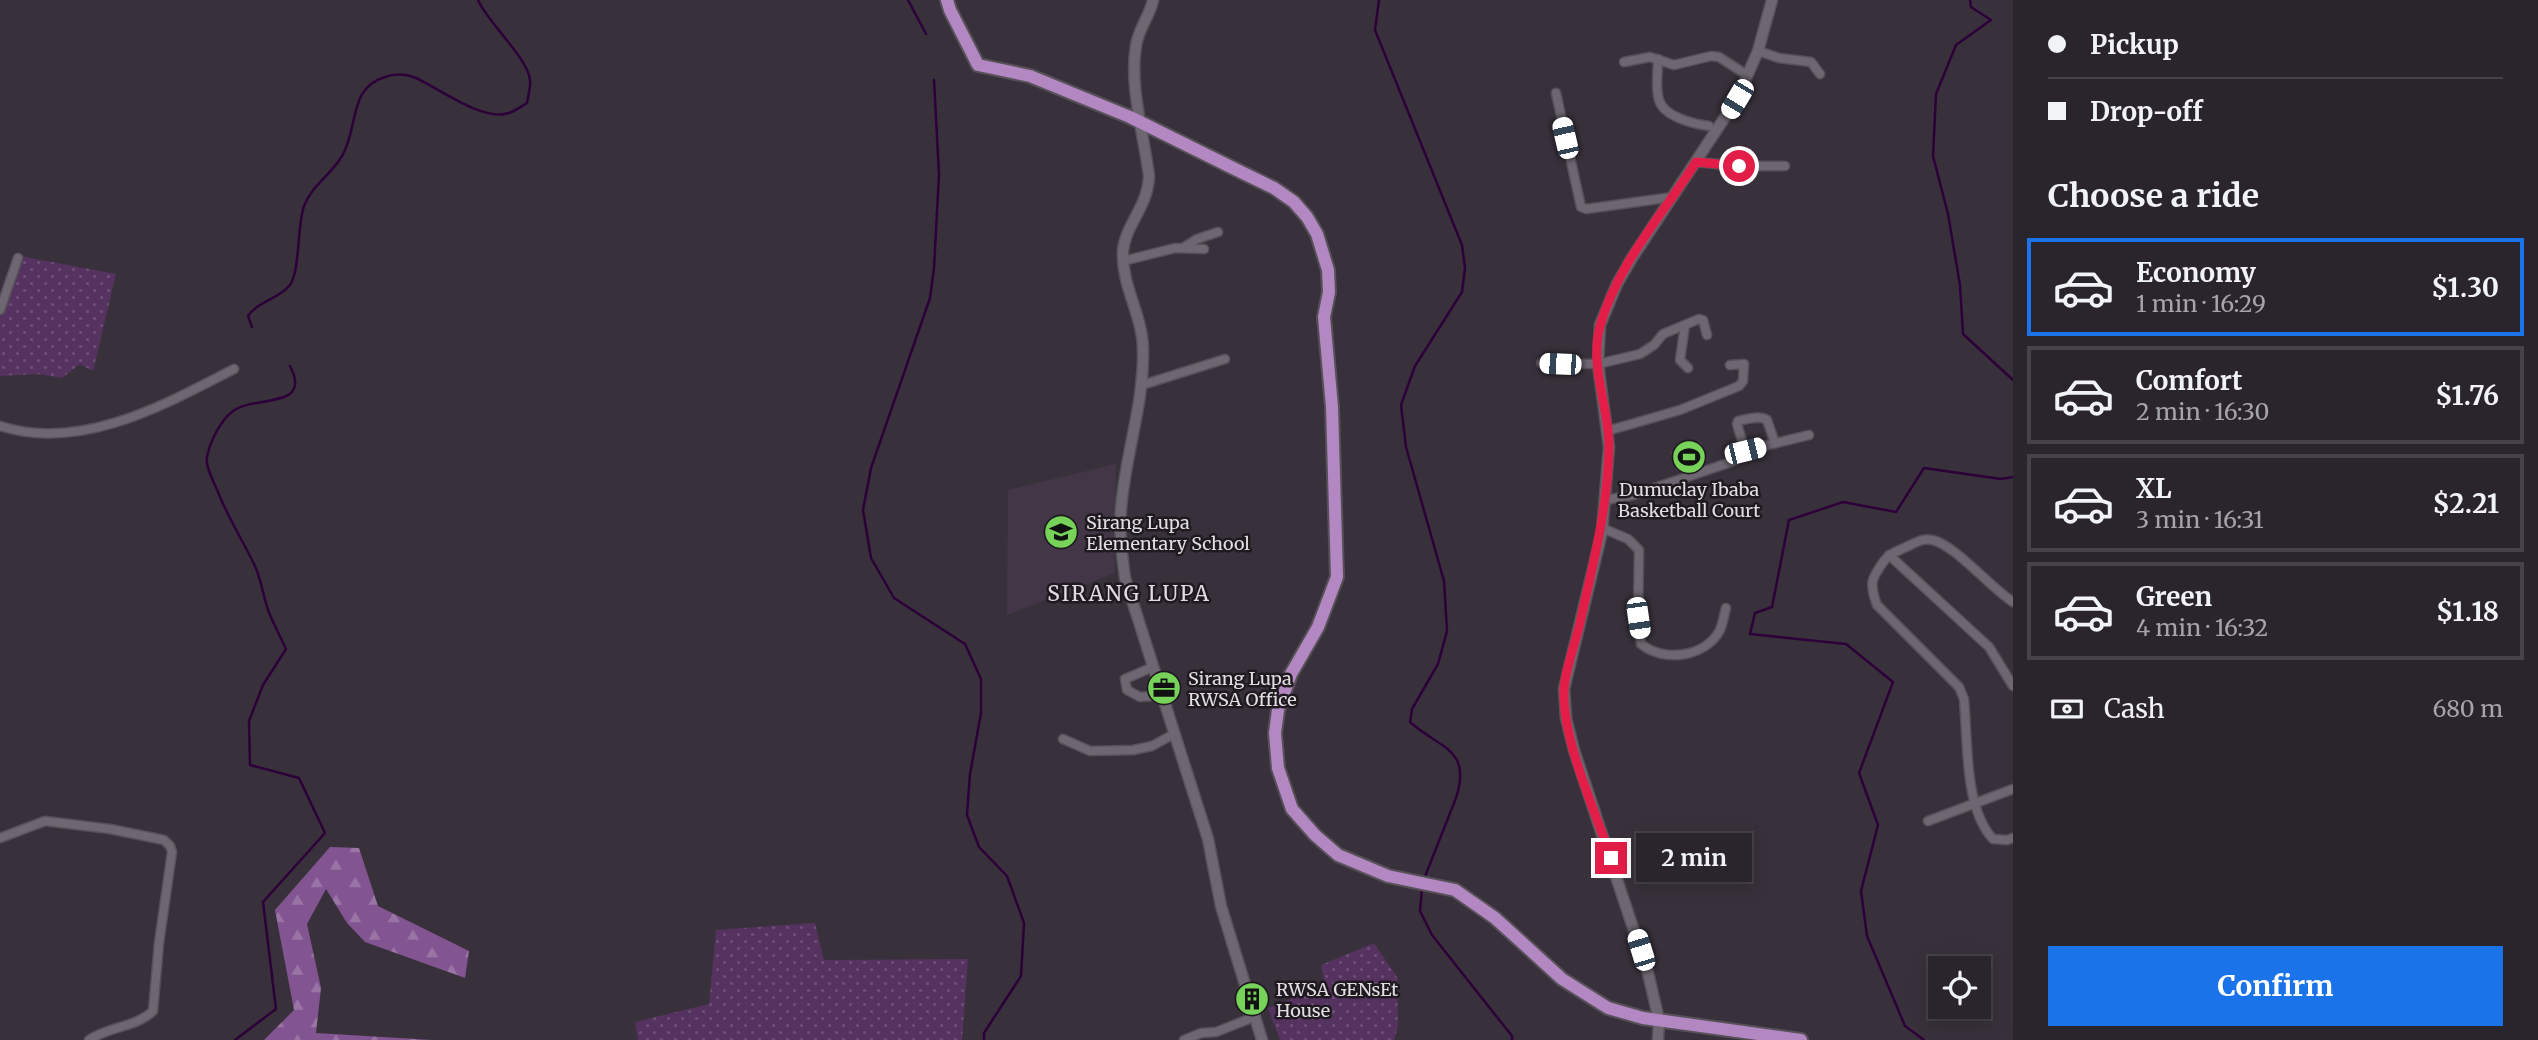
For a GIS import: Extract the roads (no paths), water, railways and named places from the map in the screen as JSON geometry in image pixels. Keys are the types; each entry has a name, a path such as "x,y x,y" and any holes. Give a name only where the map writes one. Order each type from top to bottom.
{"main road":[{"path":"947,0 978,65 1030,76 1141,122 1274,188 1294,202 1307,216 1324,251 1329,292 1324,317 1332,407 1337,577 1318,627 1291,674 1278,710 1275,733 1278,768 1292,809 1315,835 1338,855 1388,876 1455,890 1478,904 1562,979 1592,1000 1626,1014 1801,1040"}],"street":[{"path":"1153,0 1149,17 1136,44 1137,99 1149,188 1125,239 1123,261 1142,334 1142,384 1121,507 1119,539 1125,578 1208,839 1221,906 1262,1040"},
{"path":"1658,1040 1659,1020 1648,973 1574,750 1566,718 1564,689 1602,528 1605,500 1609,447 1598,364 1600,326 1617,284 1737,99 1758,51 1772,0"},
{"path":"1758,51 1779,58 1811,62 1820,74"},
{"path":"1624,62 1650,57 1674,65 1711,55 1719,57 1747,75"},
{"path":"1658,59 1658,97 1662,105 1695,124 1709,125"},
{"path":"1556,93 1581,206 1586,209 1672,197"},
{"path":"1696,162 1786,166"},
{"path":"1182,248 1197,239 1218,232"},
{"path":"1123,261 1182,248 1204,249"},
{"path":"0,310 18,258"},
{"path":"1541,363 1598,364 1643,353 1663,334 1701,319 1707,335"},
{"path":"1685,325 1680,360 1688,368"},
{"path":"1142,384 1225,359"},
{"path":"1607,431 1680,410 1739,386 1743,381 1744,364 1730,365"},
{"path":"0,426 17,431 65,433 133,418 234,369"},
{"path":"1745,451 1737,424 1738,421 1748,418 1767,420 1775,443"},
{"path":"1605,500 1633,495 1734,461 1745,451 1809,435"},
{"path":"1602,528 1628,539 1639,550 1638,618 1642,644 1650,652 1674,656 1695,650 1712,640 1721,629 1726,608"},
{"path":"2013,602 1999,593 1949,548 1934,540 1922,539 1889,555 1872,578 1872,592 1877,605 1959,687 1964,699 1973,802 1984,829 1993,839 2013,838"},
{"path":"1889,555 1989,647 2013,686"},
{"path":"1153,667 1129,675 1125,684 1127,690 1140,697 1162,695"},
{"path":"1063,739 1090,751 1133,750 1152,746 1174,734"},
{"path":"1928,821 2013,789"},
{"path":"0,838 45,821 141,834 164,840 170,846 172,852 159,943 153,1011 145,1018 102,1032 89,1040"},
{"path":"1184,1040 1202,1033 1216,1032 1254,1017"}],"waterway":[{"path":"252,327 248,316 252,311 290,285 295,270 304,206 312,192 342,156 360,99 373,82 393,75 409,76 474,109 499,115 527,103 530,83 528,71 478,0"},
{"path":"908,0 926,34"},
{"path":"1379,0 1375,30 1462,245 1465,268 1462,292 1415,366 1401,405 1406,447 1444,581 1447,631 1438,664 1412,709 1410,722 1450,751 1460,769 1456,798 1424,879"},
{"path":"1970,0 1971,7 1991,20 1956,45 1936,94 1933,156 1948,214 1960,285 1963,334 2013,380"},
{"path":"934,80 939,174 930,298 871,468 863,510 871,558 894,598 965,644 981,679 981,713 970,774 967,815 979,847 1007,876 1024,923 1021,976 984,1033 984,1040"},
{"path":"235,1040 276,1009 263,902 325,833 299,778 250,765 249,721 263,685 286,649 268,610 256,569 210,475 207,457 217,431 233,411 242,406 278,399 294,389 295,380 290,366"},
{"path":"1924,1040 1905,1026 1867,936 1861,891 1878,825 1859,773 1893,682 1846,644 1750,634 1755,613 1772,607 1789,520 1843,502 1896,512 1924,468 2001,479 2013,477"},
{"path":"1422,889 1420,911 1432,935 1512,1036 1512,1040"}],"place":[{"name":"Dumuclay Ibaba Basketball Court","path":"1689,457"},
{"name":"Sirang Lupa Elementary School","path":"1061,532"},
{"name":"Sirang Lupa RWSA Office","path":"1164,688"},
{"name":"RWSA GENsEt House","path":"1252,999"}],"district":[{"name":"SIRANG LUPA","path":"1129,593"}]}
